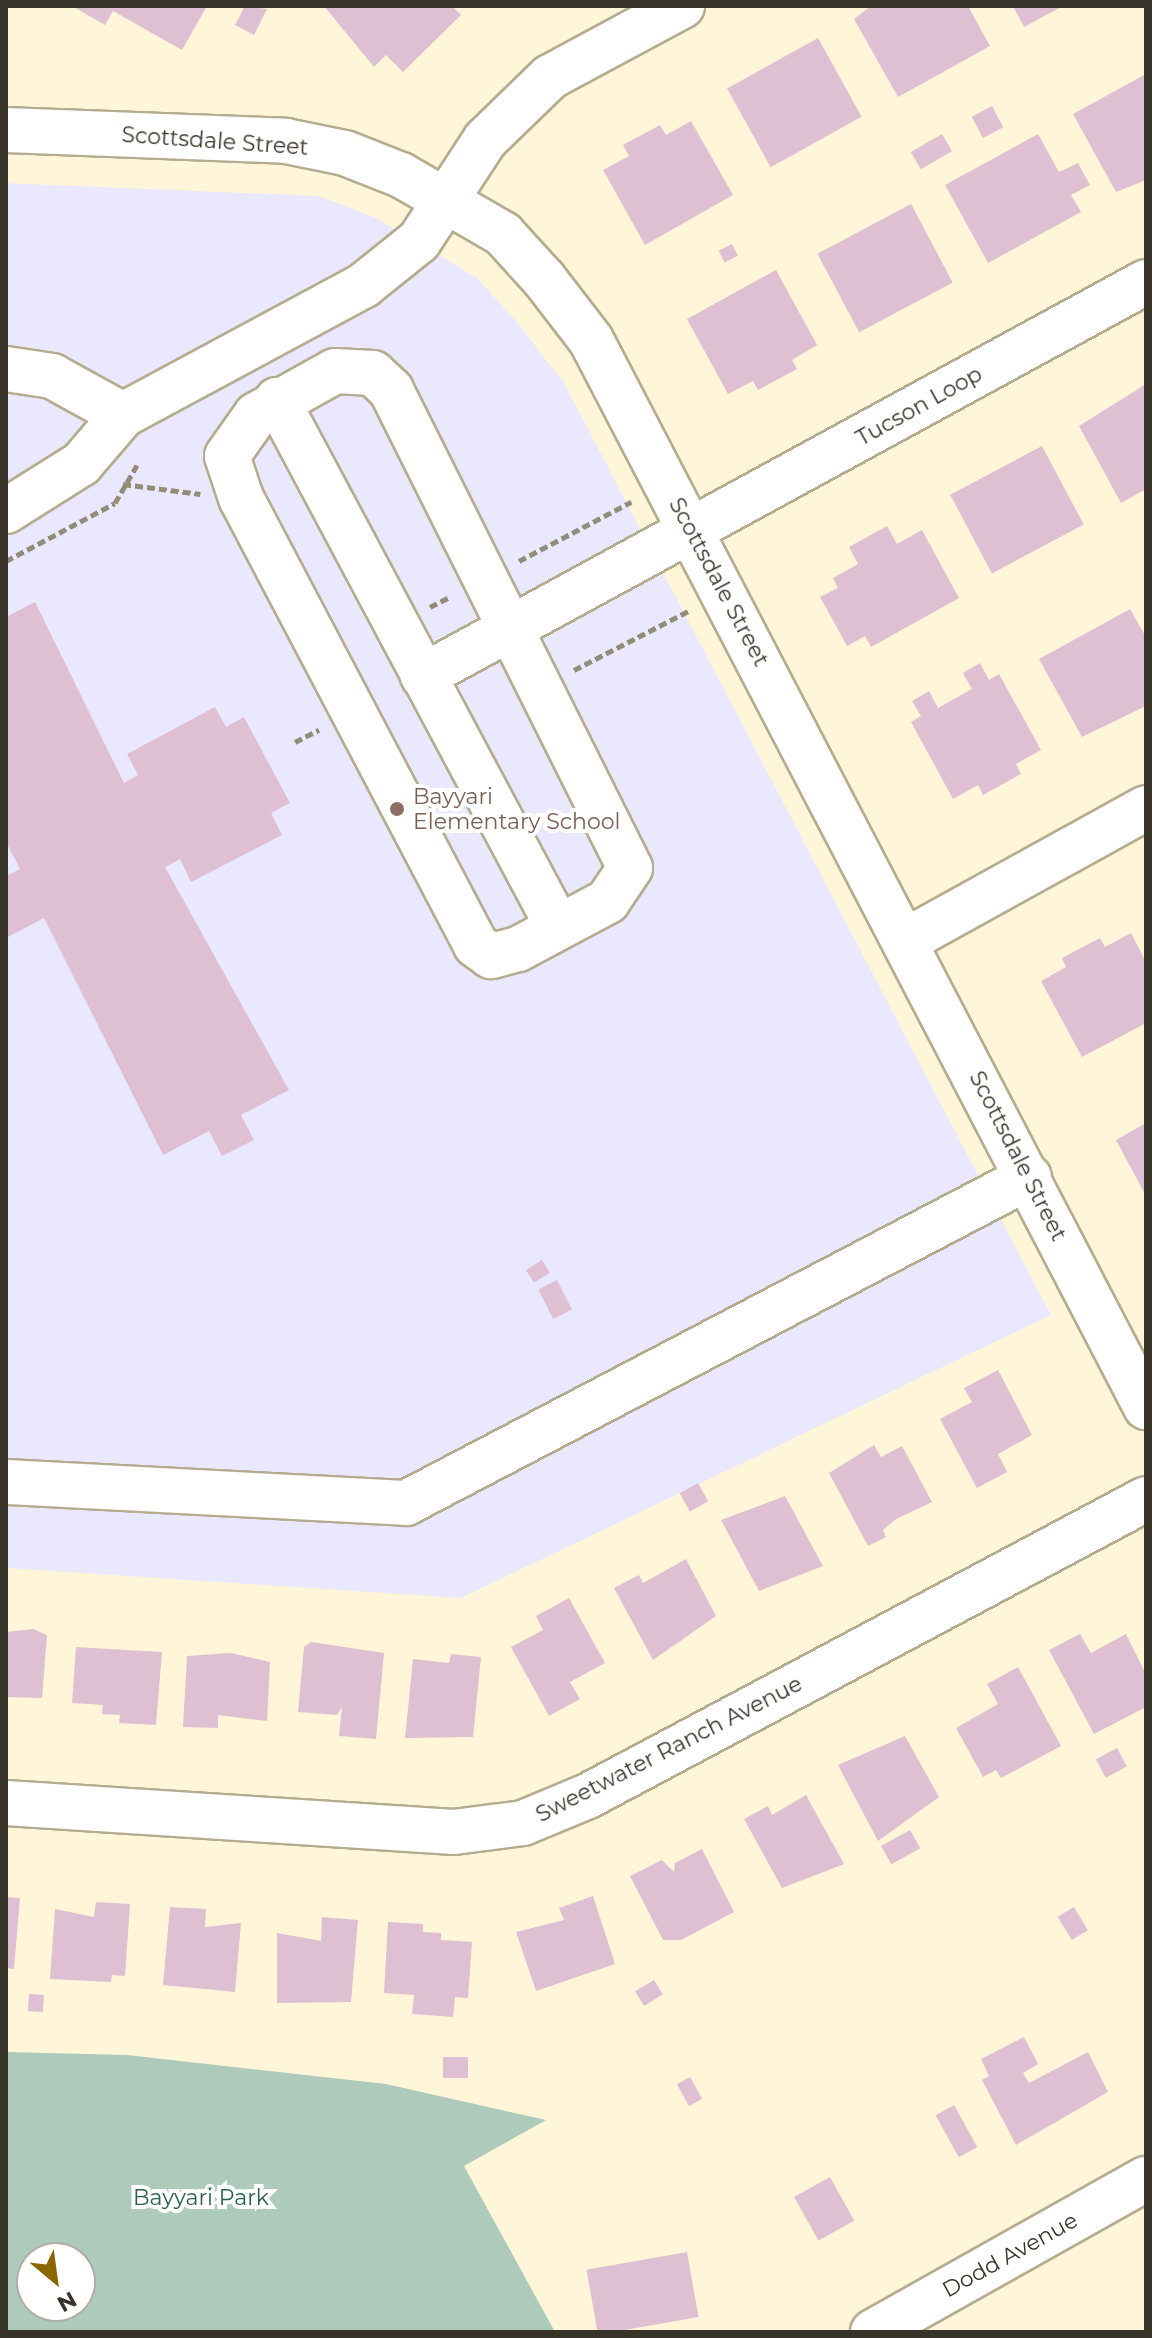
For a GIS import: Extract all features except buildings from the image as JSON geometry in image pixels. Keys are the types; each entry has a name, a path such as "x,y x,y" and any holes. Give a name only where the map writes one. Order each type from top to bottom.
{"street":[{"path":"6,511 81,464 123,415 364,285 419,241 450,201 485,140 550,77 682,6"},
{"name":"Scottsdale Street","path":"6,130 286,141 345,153 450,201 503,234 591,340 1029,1177 1132,1344 1146,1407"},
{"name":"Tucson Loop","path":"423,676 1146,282"},
{"path":"6,369 52,376 123,415"},
{"path":"335,371 373,373 391,390 630,868 608,901 491,956 476,945 241,498 227,456 277,400 335,371"},
{"path":"277,400 558,927"},
{"path":"907,940 1146,808"},
{"path":"6,1482 406,1503 1029,1177"},
{"name":"Sweetwater Ranch Avenue","path":"6,1803 454,1832 523,1823 588,1796 1146,1499"},
{"name":"Dodd Avenue","path":"873,2332 1146,2179"}],"path":[{"path":"81,464 125,485 241,498"}],"shaded area":[{"name":"Bayyari Elementary School","path":"6,183 319,196 374,217 476,277 516,321 564,383 1051,1315 461,1598 6,1568"}],"green space":[{"name":"Bayyari Park","path":"6,2052 127,2055 386,2084 546,2120 464,2166 555,2332 6,2332"}],"place":[{"name":"Bayyari Elementary School","path":"397,809"}]}
